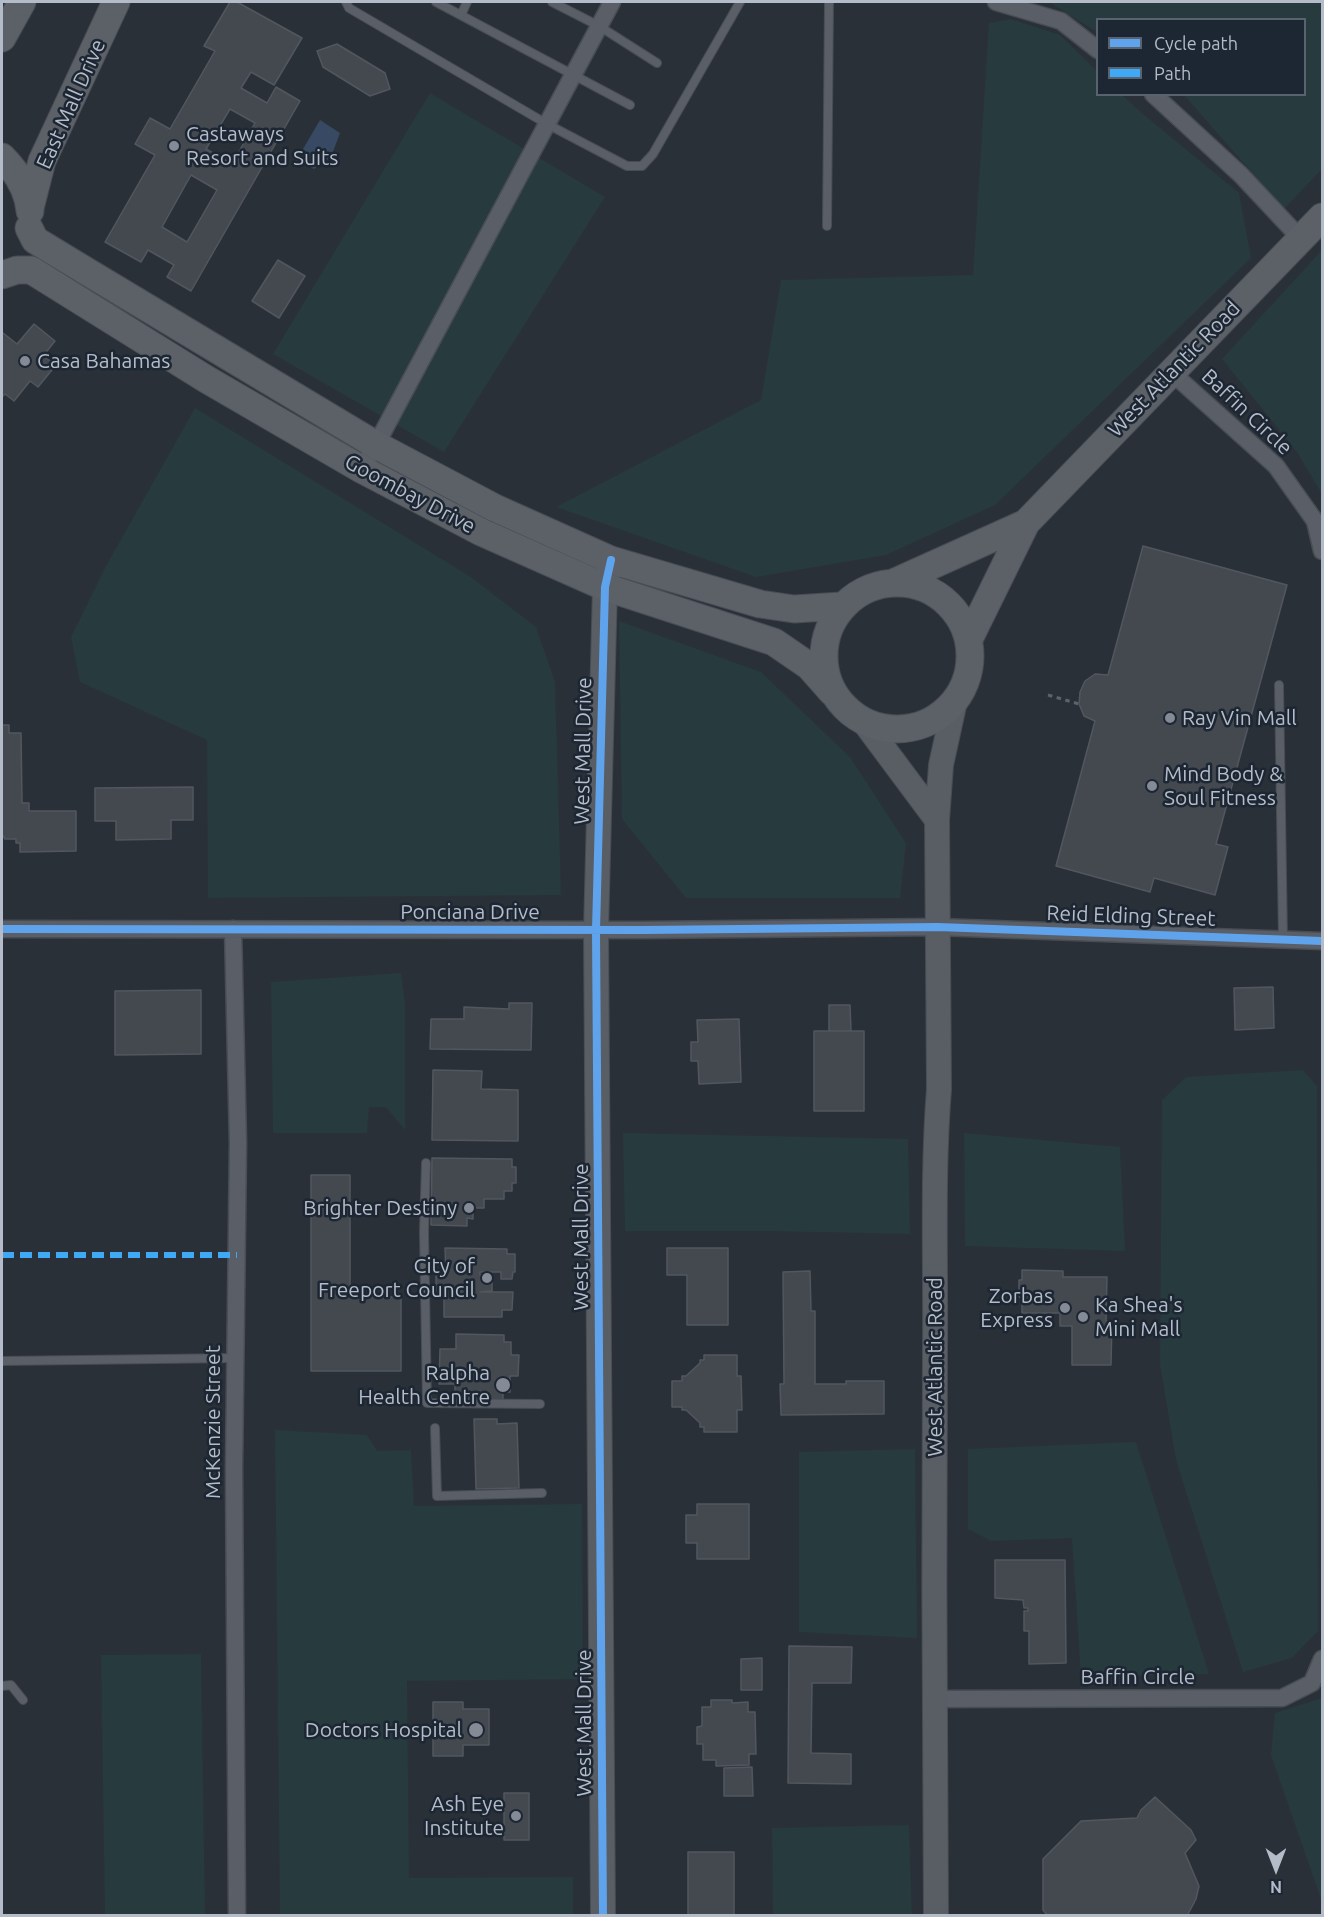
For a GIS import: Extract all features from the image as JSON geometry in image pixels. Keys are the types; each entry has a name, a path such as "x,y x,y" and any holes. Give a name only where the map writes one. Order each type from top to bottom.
{"main road":[{"path":"2,38 22,2"},
{"name":"East Mall Drive","path":"2,274 23,247 42,160 116,2"},
{"path":"2,157 14,169 25,188 29,218"},
{"name":"West Atlantic Road","path":"969,639 1026,523 1323,216"},
{"name":"Goombay Drive","path":"29,218 35,240 376,445 495,508 611,560 769,606 794,609 842,606"},
{"name":"Goombay Drive","path":"2,274 17,270 31,270 206,379 360,469 481,532 604,587 774,642 804,662 832,692"},
{"path":"206,379 224,353"},
{"name":"West Atlantic Road","path":"895,582 1026,523"},
{"path":"895,582 920,586 942,598 959,616 969,639 969,672 955,701 940,715 923,724 903,729 883,728 864,722 846,709 832,692 824,670 823,647 829,625 842,606 857,594 875,585 895,582"}],"street":[{"path":"360,469 376,445 612,2"},
{"path":"996,2 1061,21 1096,48"},
{"path":"1155,96 1241,175 1301,239"},
{"name":"Baffin Circle","path":"1171,372 1276,466 1315,521 1323,551"},
{"name":"West Mall Drive","path":"603,1916 596,930 604,587 611,560"},
{"name":"West Atlantic Road","path":"936,1916 935,1252 936,1119 939,1089 937,819 941,765 955,701"},
{"path":"864,722 937,819"},
{"name":"Ponciana Drive","path":"2,929 596,930 938,927"},
{"name":"Reid Elding Street","path":"938,927 1323,941"},
{"name":"McKenzie Street","path":"233,929 238,1143 234,1469 237,1916"},
{"name":"Baffin Circle","path":"934,1699 1282,1698 1312,1683 1323,1659"}],"lane":[{"path":"346,2 349,8 547,124 627,166 642,166 652,154 740,2"},
{"path":"436,2 630,105"},
{"path":"461,15 467,2"},
{"path":"552,2 599,27 657,63"},
{"path":"826,226 829,2"},
{"path":"1279,685 1283,940"},
{"path":"426,1163 424,1232 427,1403 540,1404"},
{"path":"2,1361 236,1358"},
{"path":"435,1428 437,1496 542,1493"},
{"path":"2,1686 11,1686 23,1700"}],"path":[{"path":"1048,695 1079,704"}],"green space":[{"path":"1049,2 1322,2 1322,169 1284,209 1185,96 1306,96 1306,18 1096,18 1096,31"},
{"path":"1011,19 1060,35 1096,70 1096,96 1123,96 1239,193 1251,258 995,505 886,555 756,577 556,507 761,400 781,280 973,275 989,23"},
{"path":"430,93 605,197 444,452 273,354"},
{"path":"1322,250 1322,494 1297,452 1222,359"},
{"path":"195,408 471,577 536,627 555,682 561,895 208,898 207,740 80,682 71,637 106,566"},
{"path":"619,621 761,672 850,757 906,843 900,898 686,898 622,819"},
{"path":"401,973 405,1003 405,1130 386,1107 369,1107 367,1133 273,1133 271,982"},
{"path":"1303,1070 1317,1086 1318,1631 1292,1658 1243,1672 1176,1460 1160,1364 1162,1100 1186,1077"},
{"path":"623,1133 908,1139 910,1234 625,1231"},
{"path":"964,1133 1120,1147 1125,1251 965,1246"},
{"path":"275,1430 367,1435 377,1451 411,1450 414,1506 582,1504 583,1679 407,1681 409,1878 573,1877 573,1915 280,1915"},
{"path":"1136,1442 1209,1674 1081,1677 1072,1538 991,1541 968,1529 968,1449"},
{"path":"915,1449 917,1638 799,1632 799,1452"},
{"path":"201,1654 205,1915 105,1915 101,1655"},
{"path":"1322,1698 1322,1902 1271,1755 1275,1713"},
{"path":"909,1825 912,1915 773,1915 772,1828"}],"water":[{"path":"320,120 340,133 331,157 314,169 296,161"}],"building":[{"name":"Castaways Resort and Suits","path":"230,2 237,2 302,38 274,85 251,72 241,88 267,103 276,87 300,101 191,291 167,277 174,265 148,250 141,262 105,242 155,155 135,144 150,118 170,129 215,51 204,46","holes":["230,109 255,123 232,164 206,149","191,175 217,190 187,242 162,227"]},
{"path":"337,44 385,73 390,89 370,96 323,67 317,51"},
{"path":"278,260 305,276 279,318 252,301"},
{"name":"Casa Bahamas","path":"34,324 55,341 43,356 56,365 38,387 30,381 14,401 5,394 2,397 2,334 17,344"},
{"name":"Ray Vin Mall","path":"1143,546 1287,585 1216,844 1228,847 1215,895 1154,878 1150,892 1056,866 1095,721 1084,716 1079,704 1080,692 1085,681 1095,674 1108,675"},
{"path":"2,725 9,725 9,733 21,733 22,803 29,803 29,811 76,811 76,851 20,852 20,843 16,843 16,839 5,839 2,834"},
{"path":"193,787 193,820 171,820 171,839 116,840 116,821 95,821 95,788"},
{"path":"1273,987 1274,1028 1235,1030 1234,988"},
{"path":"201,990 201,1054 115,1055 115,991"},
{"path":"509,1003 532,1003 531,1050 430,1049 431,1019 464,1019 464,1007 509,1009"},
{"path":"829,1005 850,1005 851,1031 829,1031"},
{"path":"739,1019 741,1082 699,1084 698,1061 691,1061 691,1042 698,1042 697,1020"},
{"path":"814,1031 864,1031 864,1111 814,1111"},
{"path":"433,1070 482,1071 481,1089 518,1090 518,1141 432,1140"},
{"path":"432,1158 512,1159 512,1167 516,1167 516,1183 512,1183 512,1191 504,1191 504,1199 484,1199 484,1208 473,1208 473,1219 467,1218 467,1226 431,1225"},
{"path":"311,1175 350,1175 350,1297 401,1297 401,1371 311,1371"},
{"path":"445,1248 507,1249 507,1254 515,1254 515,1272 513,1272 512,1279 501,1279 501,1272 480,1272 480,1275 492,1275 492,1291 480,1292 513,1292 512,1310 502,1310 502,1317 444,1317 444,1291 436,1291 436,1272 446,1273"},
{"path":"667,1248 728,1248 728,1325 687,1325 687,1275 667,1275"},
{"name":"Ka Shea's Mini Mall","path":"1022,1270 1063,1271 1063,1277 1107,1277 1106,1321 1112,1321 1111,1365 1072,1365 1072,1326 1060,1326 1060,1313 1022,1313 1019,1280 1022,1280"},
{"path":"810,1271 811,1311 815,1311 815,1384 884,1381 884,1414 781,1415 780,1384 784,1384 783,1272"},
{"path":"456,1334 504,1335 504,1342 511,1342 511,1355 519,1355 518,1376 510,1376 510,1392 503,1392 503,1401 455,1400 455,1384 439,1384 440,1349 456,1349"},
{"path":"704,1355 737,1355 737,1376 741,1376 742,1410 737,1410 737,1432 704,1432 704,1427 700,1427 700,1423 686,1410 682,1410 682,1407 672,1407 672,1381 682,1381 682,1376 686,1376 700,1363 700,1360 704,1360"},
{"path":"474,1419 497,1419 497,1424 517,1423 519,1488 476,1489"},
{"path":"697,1504 749,1504 749,1559 697,1559 697,1543 686,1543 686,1515 697,1515"},
{"path":"995,1560 1065,1560 1066,1663 1029,1664 1029,1631 1024,1631 1024,1611 1028,1611 1028,1608 1024,1608 1023,1600 995,1598"},
{"path":"789,1646 852,1647 851,1683 812,1683 811,1753 851,1754 851,1784 788,1783"},
{"path":"762,1658 762,1690 741,1690 741,1659"},
{"path":"711,1700 732,1700 732,1703 748,1702 748,1712 755,1712 756,1754 749,1754 749,1765 716,1766 716,1760 703,1760 703,1744 697,1744 697,1727 702,1726 702,1707 711,1707"},
{"path":"433,1702 463,1702 463,1709 489,1709 489,1745 463,1745 463,1756 433,1756"},
{"path":"752,1767 753,1796 724,1796 724,1768"},
{"name":"Ash Eye Institute","path":"504,1793 529,1793 529,1840 504,1840"},
{"path":"1155,1797 1191,1830 1196,1840 1185,1853 1199,1886 1196,1899 1187,1916 1048,1916 1043,1910 1043,1859 1081,1821 1137,1818 1141,1810"},
{"path":"688,1852 734,1852 734,1916 688,1916"}],"marked path":[{"path":"2,1255 237,1255"}],"cycle path":[{"path":"603,1916 596,930 605,587 611,560"},
{"path":"2,929 643,930 938,927 1322,941"}],"place":[{"name":"Castaways Resort and Suits","path":"174,146"},
{"name":"Casa Bahamas","path":"25,361"},
{"name":"Ray Vin Mall","path":"1170,718"},
{"name":"Mind Body & Soul Fitness","path":"1152,786"},
{"name":"Brighter Destiny","path":"469,1208"},
{"name":"City of Freeport Council","path":"487,1278"},
{"name":"Zorbas Express","path":"1065,1308"},
{"name":"Ka Shea's Mini Mall","path":"1083,1317"},
{"name":"Ralpha Health Centre","path":"503,1385"},
{"name":"Doctors Hospital","path":"476,1730"},
{"name":"Ash Eye Institute","path":"516,1816"}]}
